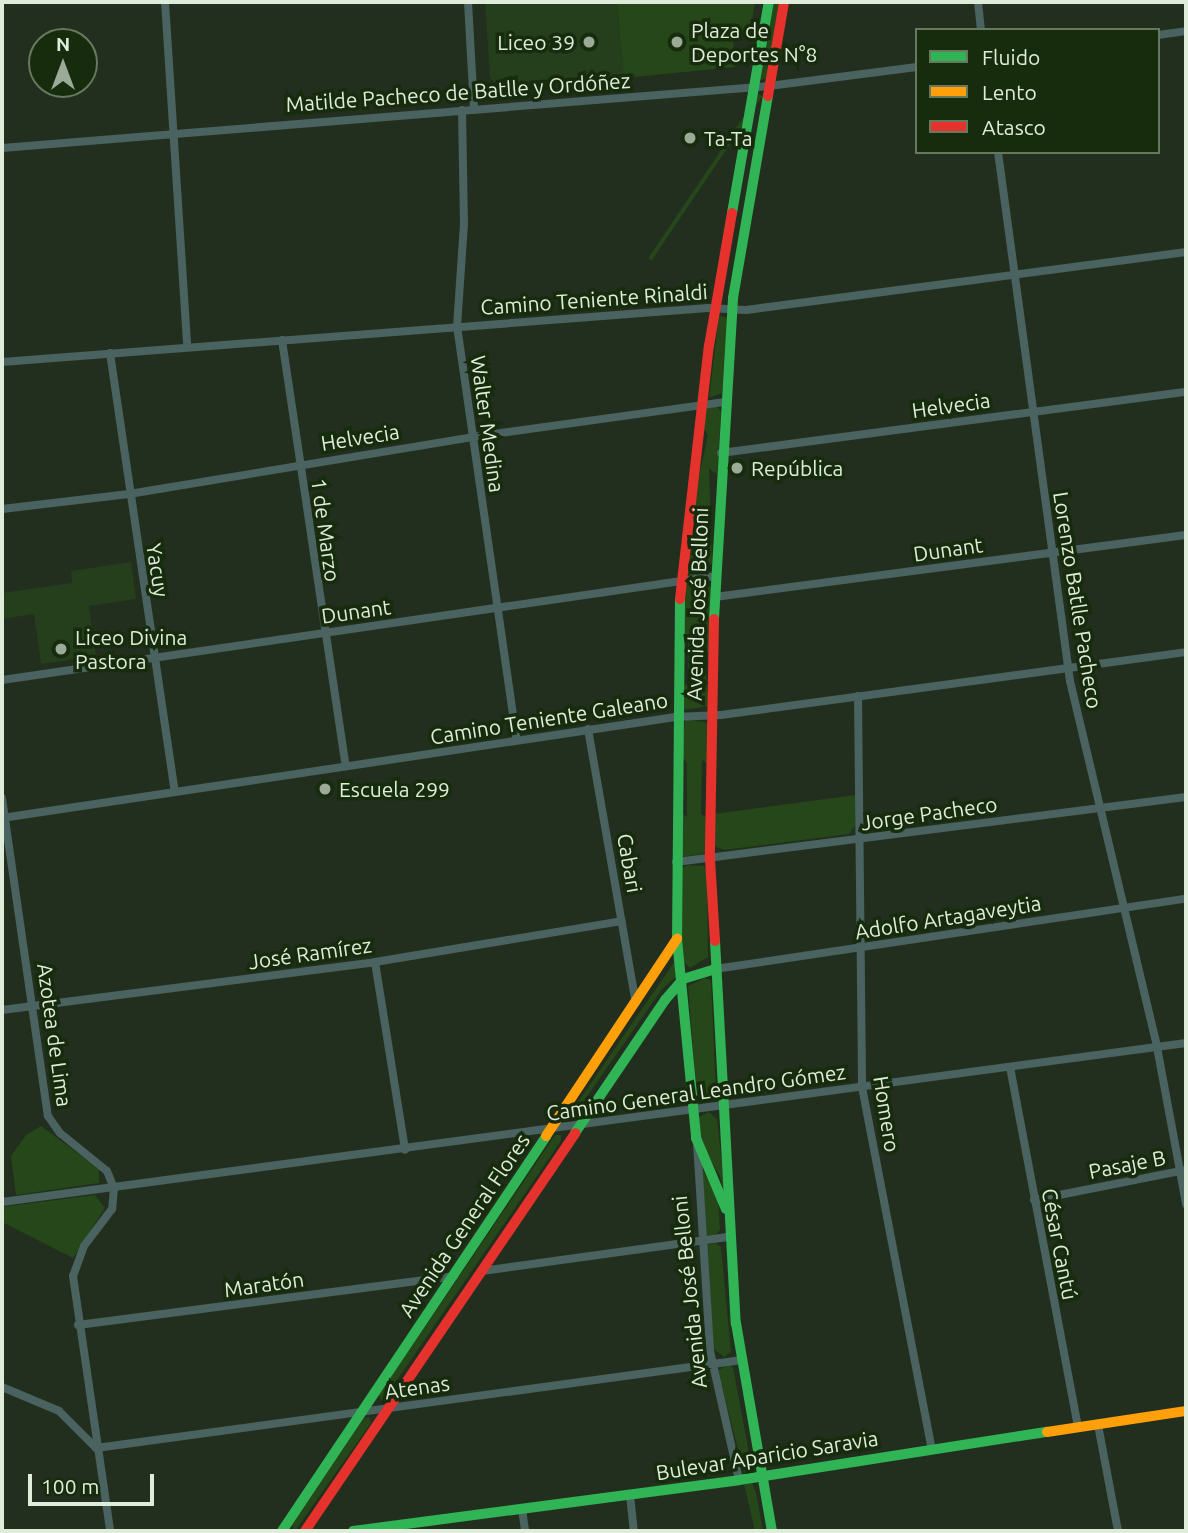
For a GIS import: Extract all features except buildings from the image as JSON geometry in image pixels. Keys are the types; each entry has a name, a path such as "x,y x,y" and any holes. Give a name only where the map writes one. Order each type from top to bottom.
{"main road":[{"name":"Avenida José Belloni","path":"727,1211 697,1141 677,939 676,717 680,581 715,308 769,2"},
{"name":"Avenida José Belloni","path":"772,1531 742,1360 728,1237 724,1103 710,859 715,576 724,402 732,310 784,2"},
{"name":"Avenida General Flores","path":"282,1531 677,939"},
{"path":"683,979 715,969"},
{"name":"Avenida General Flores","path":"305,1531 580,1124 683,979"},
{"name":"Bulevar Aparicio Saravia","path":"353,1531 739,1480 1186,1411"}],"street":[{"path":"165,2 187,346"},
{"path":"468,2 474,110"},
{"path":"978,2 981,28"},
{"path":"1160,35 1186,31"},
{"name":"Matilde Pacheco de Batlle y Ordóñez","path":"2,148 173,132 769,86 915,67"},
{"name":"Walter Medina","path":"462,110 464,224 457,326 517,740"},
{"name":"Lorenzo Batlle Pacheco","path":"998,154 1068,669 1097,810 1157,1047 1183,1171 1186,1204"},
{"name":"Camino Teniente Rinaldi","path":"2,362 457,326 715,308 732,310 1186,252"},
{"name":"1 de Marzo","path":"282,340 324,634 346,766"},
{"name":"Yacuy","path":"110,353 175,792"},
{"name":"Helvecia","path":"721,453 1186,392"},
{"name":"Helvecia","path":"2,509 129,494 472,437 724,402"},
{"name":"Dunant","path":"715,597 1186,535"},
{"name":"Dunant","path":"2,680 715,576"},
{"name":"Camino Teniente Galeano","path":"3,818 589,729 1186,652"},
{"name":"Homero","path":"858,696 862,1087 932,1449"},
{"name":"Cabari","path":"589,729 636,1003"},
{"name":"Jorge Pacheco","path":"676,862 860,841 1186,797"},
{"name":"Azotea de Lima","path":"2,798 50,1121 107,1171 114,1188"},
{"name":"Adolfo Artagaveytia","path":"715,969 862,949 1186,898"},
{"name":"José Ramírez","path":"2,1010 375,962 622,921"},
{"path":"375,962 405,1150"},
{"name":"Camino General Leandro Gómez","path":"2,1202 405,1150 724,1103 1186,1043"},
{"name":"César Cantú","path":"1010,1067 1078,1428"},
{"name":"Avenida José Belloni","path":"697,1141 701,1240 712,1365 739,1480"},
{"name":"Pasaje B","path":"1034,1200 1183,1171"},
{"path":"110,1531 78,1325 75,1267 84,1246 112,1209 114,1188"},
{"path":"482,1271 728,1237"},
{"name":"Maratón","path":"78,1325 455,1275"},
{"name":"Atenas","path":"96,1448 742,1360"},
{"path":"2,1387 59,1410 96,1448"},
{"path":"1098,1425 1118,1531"},
{"path":"630,1494 634,1531"},
{"path":"522,1509 525,1531"}],"shaded area":[{"path":"485,2 617,2 624,78 500,87 490,78"},
{"name":"Plaza de Deportes N°8","path":"617,2 755,2 751,27 733,36 735,67 624,78"},
{"path":"771,2 781,2 767,79 760,80"},
{"path":"759,94 762,96 652,260 648,258"},
{"path":"719,316 729,318 722,393 709,398"},
{"path":"707,406 717,406 721,412 717,474 709,469 712,563 703,573 691,576 687,573 687,552 694,557 696,528 689,521 708,435 702,427"},
{"path":"131,562 136,599 89,606 96,656 41,664 34,614 2,619 2,593 72,583 71,571"},
{"path":"703,581 711,587 711,654 703,649 709,706 683,710 680,682 688,686 688,643 682,638 683,593 689,583"},
{"path":"685,719 709,723 708,764 702,760 701,814 707,818 706,853 682,857 681,813 687,817 687,763 682,757"},
{"path":"856,795 855,826 849,834 724,850 715,846 714,814"},
{"path":"687,865 704,866 707,872 708,957 690,968 684,962 679,908 681,869"},
{"path":"675,961 677,976 662,989 572,1118 571,1112"},
{"path":"705,978 711,980 716,1092 706,1103 697,1096 688,986"},
{"path":"709,1112 717,1119 726,1203 720,1176 699,1142 699,1117"},
{"path":"41,1126 99,1169 99,1183 16,1195 11,1156 26,1135"},
{"path":"555,1135 561,1135 561,1141 382,1402 379,1395"},
{"path":"702,1168 718,1198 720,1230 714,1236 705,1235"},
{"path":"95,1195 105,1208 73,1258 2,1222 2,1207"},
{"path":"716,1243 721,1247 731,1352 724,1357 713,1348 705,1245"},
{"path":"729,1365 733,1367 752,1469 744,1473 718,1370"},
{"path":"369,1417 371,1423 295,1531 292,1525 364,1418"},
{"path":"752,1483 763,1531 755,1531 744,1484"}],"traffic: fast":[{"path":"732,213 769,2"},
{"path":"714,619 733,298 768,96"},
{"path":"680,599 677,939 696,1138 726,1209"},
{"path":"715,941 736,1323 772,1531"},
{"path":"575,1133 665,1000 683,979 715,969"},
{"path":"282,1531 546,1136"},
{"path":"353,1531 739,1480 1047,1432"}],"traffic: slow":[{"path":"546,1136 677,939"},
{"path":"1047,1432 1186,1411"}],"traffic: jam":[{"path":"768,96 784,2"},
{"path":"680,599 709,346 732,213"},
{"path":"714,619 710,859 715,941"},
{"path":"305,1531 575,1133"}],"place":[{"name":"Liceo 39","path":"589,42"},
{"name":"Plaza de Deportes N°8","path":"677,42"},
{"name":"Ta-Ta","path":"690,138"},
{"name":"República","path":"737,468"},
{"name":"Liceo Divina Pastora","path":"61,649"},
{"name":"Escuela 299","path":"325,789"}]}
